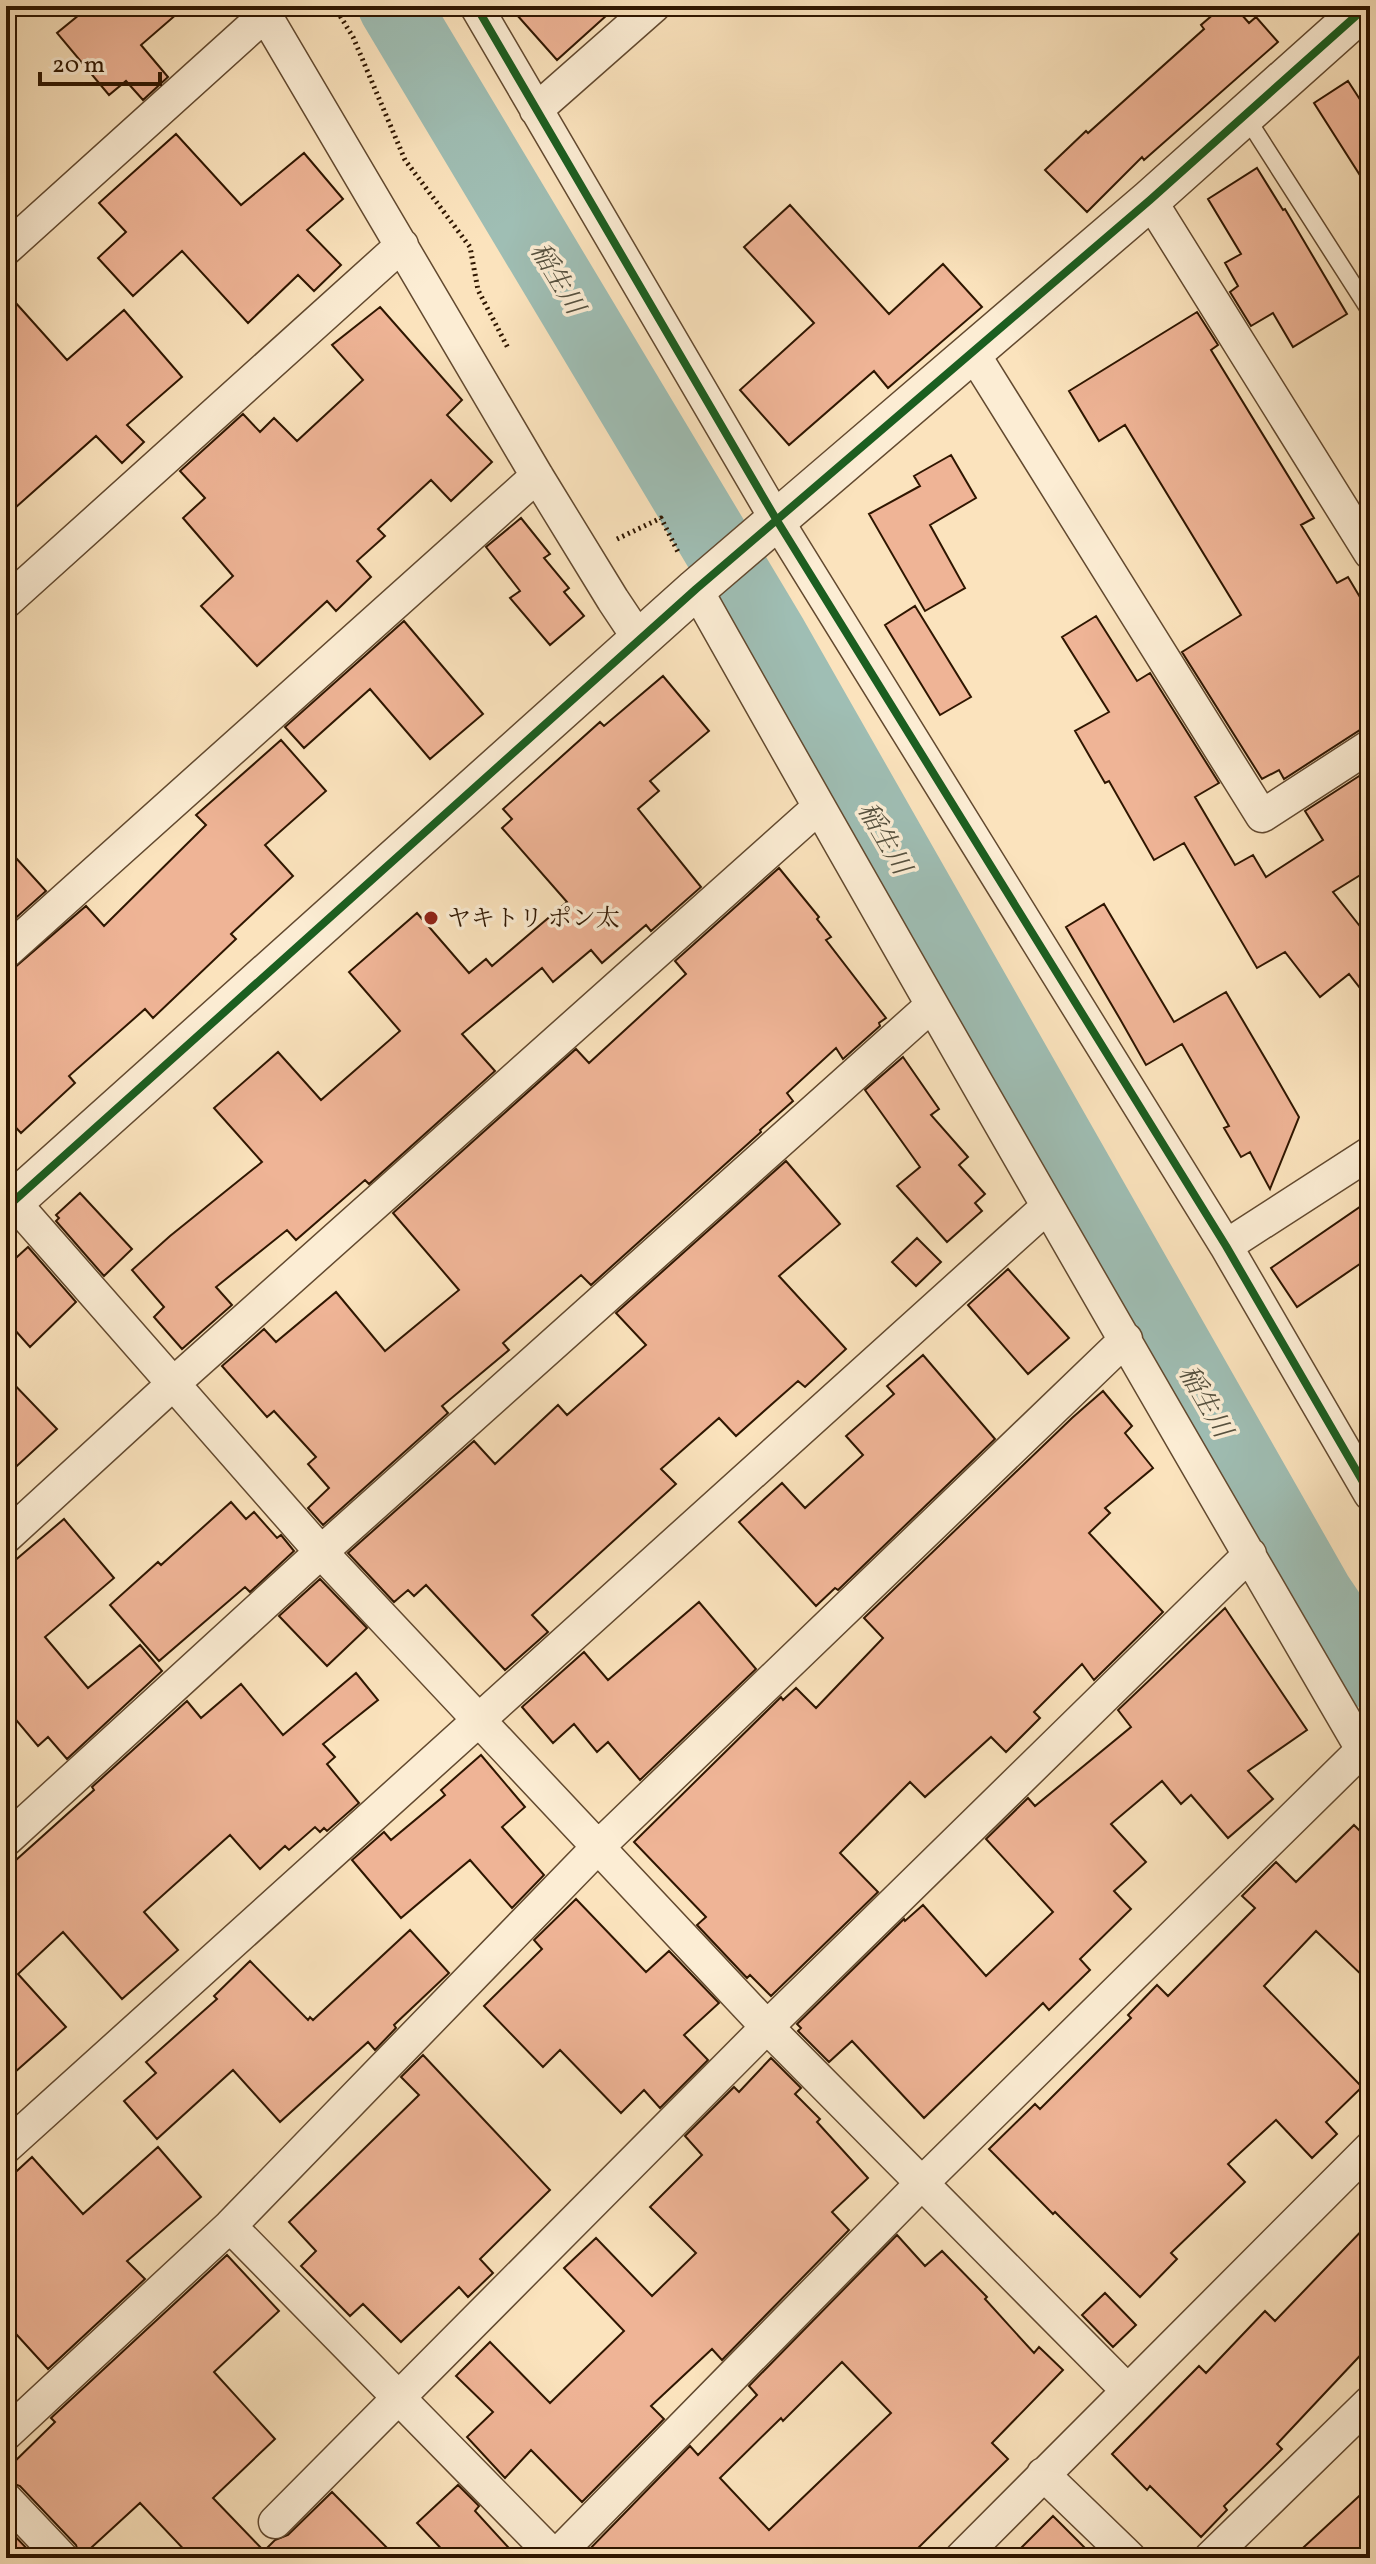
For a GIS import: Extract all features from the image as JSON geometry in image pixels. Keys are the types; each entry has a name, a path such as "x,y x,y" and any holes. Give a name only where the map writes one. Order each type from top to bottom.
{"street":[{"path":"476,6 767,527 1226,1246 1370,1494"},
{"path":"536,110 654,6"},
{"path":"1126,2389 767,2027 321,1552 174,1383 9,1201 701,584 1150,200 1367,6"},
{"path":"6,249 262,10 537,476 639,639"},
{"path":"1150,200 1370,553"},
{"path":"6,602 402,245"},
{"path":"973,353 1262,816 1370,746"},
{"path":"6,952 537,476"},
{"path":"230,2226 555,2558 923,2182 1366,1757 931,1006 819,807 701,584"},
{"path":"6,1537 819,807"},
{"path":"6,1840 321,1552 931,1006"},
{"path":"1226,1246 1370,1153"},
{"path":"6,2147 1047,1207"},
{"path":"8,2429 230,2226 598,1847 1126,1339"},
{"path":"275,2522 767,2027 1250,1554"},
{"path":"961,2558 1126,2389 1370,2148"},
{"path":"1210,2558 1370,2402"},
{"path":"1043,2474 1130,2558"},
{"path":"6,2499 62,2558"}],"lane":[{"path":"1245,115 1370,311"}],"path":[{"path":"334,6 353,37 405,160 470,247 478,290 514,359"},
{"path":"613,541 661,518 701,584"}],"building":[{"path":"90,6 186,6 141,45 168,77 143,100 126,81 109,95 57,33"},
{"path":"509,6 617,6 557,60"},
{"path":"1223,6 1234,6 1249,23 1256,17 1278,42 1144,160 1142,157 1087,212 1045,170 1204,29 1201,25"},
{"path":"1348,81 1370,115 1370,191 1314,103"},
{"path":"176,134 241,205 304,153 343,199 307,230 341,265 314,291 298,275 248,323 182,251 133,296 98,258 126,232 99,203"},
{"path":"1257,168 1347,314 1293,347 1273,313 1251,326 1230,292 1238,286 1225,263 1241,254 1208,199"},
{"path":"790,205 889,314 943,264 982,307 888,388 874,371 789,445 740,390 814,323 744,247"},
{"path":"6,292 67,360 124,310 182,377 127,425 144,442 122,463 96,436 6,516"},
{"path":"380,307 462,400 447,415 492,462 451,501 431,480 378,529 385,536 357,561 371,577 336,611 327,601 257,666 201,606 233,576 183,518 205,498 180,471 243,414 260,432 274,418 297,441 363,380 332,345"},
{"path":"1197,312 1218,345 1211,350 1314,518 1301,525 1337,583 1348,577 1370,614 1370,727 1360,730 1284,779 1279,770 1262,779 1182,652 1241,615 1125,425 1099,441 1069,391"},
{"path":"951,455 976,498 930,525 965,588 925,611 869,514 920,486 914,476"},
{"path":"521,518 550,554 544,558 569,588 564,592 584,616 550,645 510,598 520,591 486,547"},
{"path":"915,606 971,697 940,715 885,625"},
{"path":"1096,616 1137,681 1150,673 1219,783 1195,797 1235,865 1253,855 1266,877 1323,840 1305,811 1370,769 1370,869 1333,892 1370,939 1370,1001 1349,974 1320,997 1285,952 1257,968 1184,843 1154,860 1109,781 1105,783 1075,731 1109,712 1062,637"},
{"path":"404,621 483,714 430,759 370,689 304,748 285,727"},
{"path":"663,676 709,731 650,781 659,791 638,809 701,887 651,931 646,925 602,963 591,950 553,982 542,968 462,1034 495,1071 369,1184 365,1180 296,1240 287,1230 216,1287 232,1305 182,1349 154,1317 164,1307 132,1270 262,1162 214,1108 278,1052 321,1100 400,1031 349,972 417,913 469,973 486,959 492,966 567,902 502,828 512,819 503,809 600,722 604,726"},
{"path":"281,740 326,791 265,845 293,876 231,934 236,939 153,1018 145,1009 69,1076 75,1083 21,1133 6,1117 6,975 86,906 104,926 206,825 196,815"},
{"path":"6,847 46,891 9,924 6,921"},
{"path":"779,868 819,917 817,919 831,937 826,940 886,1018 843,1059 836,1048 787,1093 793,1101 761,1132 591,1285 581,1275 503,1343 509,1350 442,1406 448,1413 323,1525 308,1508 329,1488 308,1464 316,1457 274,1411 267,1417 222,1366 264,1329 276,1342 336,1292 385,1351 459,1290 393,1213 576,1049 589,1063 686,974 675,961"},
{"path":"1104,904 1174,1022 1226,992 1272,1070 1299,1117 1270,1189 1250,1152 1241,1157 1224,1128 1229,1126 1182,1044 1146,1065 1066,927"},
{"path":"903,1057 939,1109 931,1115 968,1157 959,1165 985,1194 975,1203 982,1211 947,1242 897,1186 920,1167 865,1090"},
{"path":"786,1161 840,1224 779,1276 846,1349 805,1387 798,1381 736,1436 719,1418 661,1469 676,1484 532,1615 548,1632 505,1670 426,1585 414,1596 408,1590 394,1602 348,1553 474,1441 495,1464 558,1405 567,1415 646,1345 616,1313"},
{"path":"80,1193 132,1249 104,1276 56,1221 59,1218 56,1215"},
{"path":"1370,1200 1370,1257 1297,1307 1271,1268"},
{"path":"917,1238 941,1262 916,1286 892,1262"},
{"path":"28,1247 76,1302 30,1347 6,1320 6,1267"},
{"path":"1008,1269 1069,1338 1028,1374 968,1305"},
{"path":"923,1355 995,1439 838,1590 835,1588 816,1606 739,1522 782,1483 805,1508 863,1455 846,1436 894,1394 887,1386"},
{"path":"6,1376 57,1429 6,1476"},
{"path":"1103,1391 1132,1426 1125,1433 1153,1468 1105,1508 1110,1513 1089,1533 1163,1612 1094,1680 1082,1664 1034,1712 1040,1718 1006,1752 991,1737 925,1797 910,1782 840,1853 878,1892 771,1996 750,1975 747,1978 697,1925 706,1917 634,1842 781,1697 783,1700 796,1688 816,1708 883,1638 864,1618"},
{"path":"231,1502 246,1519 254,1512 277,1538 281,1535 294,1551 250,1592 245,1587 159,1661 110,1605 158,1562 161,1565"},
{"path":"64,1519 114,1578 45,1637 88,1688 140,1645 162,1671 67,1759 48,1737 38,1746 6,1708 6,1568"},
{"path":"320,1579 367,1628 327,1666 279,1616"},
{"path":"699,1602 756,1669 640,1780 608,1742 597,1752 574,1724 553,1743 522,1707 584,1652 608,1680"},
{"path":"1225,1608 1307,1730 1248,1771 1273,1799 1228,1838 1191,1795 1181,1804 1162,1781 1111,1824 1146,1862 1114,1891 1131,1909 1080,1959 1090,1970 1049,2010 1043,2003 924,2118 852,2041 829,2062 798,2031 801,2028 797,2024 904,1919 923,1905 986,1976 1053,1912 986,1839 1028,1798 1035,1806 1131,1727 1118,1710"},
{"path":"356,1673 378,1700 323,1744 335,1757 327,1764 359,1803 327,1831 324,1828 320,1832 315,1827 289,1850 285,1846 260,1869 230,1835 144,1912 178,1950 122,1999 63,1932 18,1974 66,2027 6,2080 6,1869 187,1701 201,1718 241,1684 283,1735"},
{"path":"481,1755 525,1807 502,1827 544,1875 512,1908 470,1860 401,1918 352,1860 384,1832 391,1840 445,1795 441,1790"},
{"path":"1354,1825 1370,1841 1370,1983 1316,1931 1264,1986 1362,2087 1326,2122 1337,2134 1312,2158 1276,2120 1228,2164 1245,2182 1171,2253 1177,2259 1140,2297 989,2149 1035,2104 1040,2109 1131,2018 1128,2015 1157,1985 1168,1996 1255,1908 1242,1896 1276,1862 1296,1882"},
{"path":"576,1899 646,1972 669,1951 719,2003 684,2035 708,2060 660,2108 644,2090 621,2113 560,2050 543,2067 484,2006 542,1949 534,1940"},
{"path":"410,1930 449,1973 394,2025 396,2028 375,2050 368,2042 280,2122 233,2070 157,2139 124,2101 156,2073 146,2062 217,1999 214,1996 250,1961 308,2020 310,2017 313,2020"},
{"path":"423,2055 550,2190 480,2259 493,2273 468,2297 459,2287 401,2342 363,2304 350,2316 301,2266 316,2251 289,2222 419,2095 401,2077"},
{"path":"771,2058 801,2088 795,2094 820,2119 817,2122 868,2178 832,2212 849,2230 722,2360 712,2349 651,2406 664,2419 582,2502 531,2450 505,2478 467,2437 493,2412 456,2376 490,2342 550,2403 624,2331 564,2268 596,2238 652,2296 696,2253 650,2207 702,2155 685,2136 734,2087 739,2092"},
{"path":"158,2147 201,2197 127,2261 145,2279 48,2369 6,2323 6,2181 32,2157 83,2214"},
{"path":"1370,2222 1370,2345 1277,2444 1282,2449 1224,2506 1227,2510 1201,2537 1150,2486 1147,2490 1112,2454 1199,2366 1206,2373 1265,2311 1275,2321"},
{"path":"897,2235 925,2266 942,2251 987,2297 985,2299 1034,2353 1039,2347 1063,2370 992,2443 1008,2459 908,2558 581,2558 690,2446 698,2455 757,2395 749,2386","holes":["842,2362 891,2413 769,2530 720,2478"]},
{"path":"227,2255 279,2311 214,2372 275,2439 213,2498 264,2551 275,2540 288,2535 332,2492 397,2558 192,2558 140,2503 80,2558 76,2545 20,2486 6,2481 6,2470 55,2422 51,2418"},
{"path":"1105,2293 1136,2325 1113,2347 1082,2315"},
{"path":"458,2485 479,2506 475,2511 518,2558 450,2558 417,2523"},
{"path":"1370,2486 1370,2558 1292,2558"},
{"path":"1053,2516 1095,2558 1011,2558"},
{"path":"6,2527 36,2558 6,2558"}],"waterway":[{"name":"稲生川","path":"394,6 772,637 1318,1596 1370,1673"}],"cycle path":[{"path":"476,6 776,519 1226,1246 1370,1494"},
{"path":"6,1208 696,589 1150,200 1367,6"}],"place":[{"name":"ヤキトリ ポン太","path":"431,918"}]}
